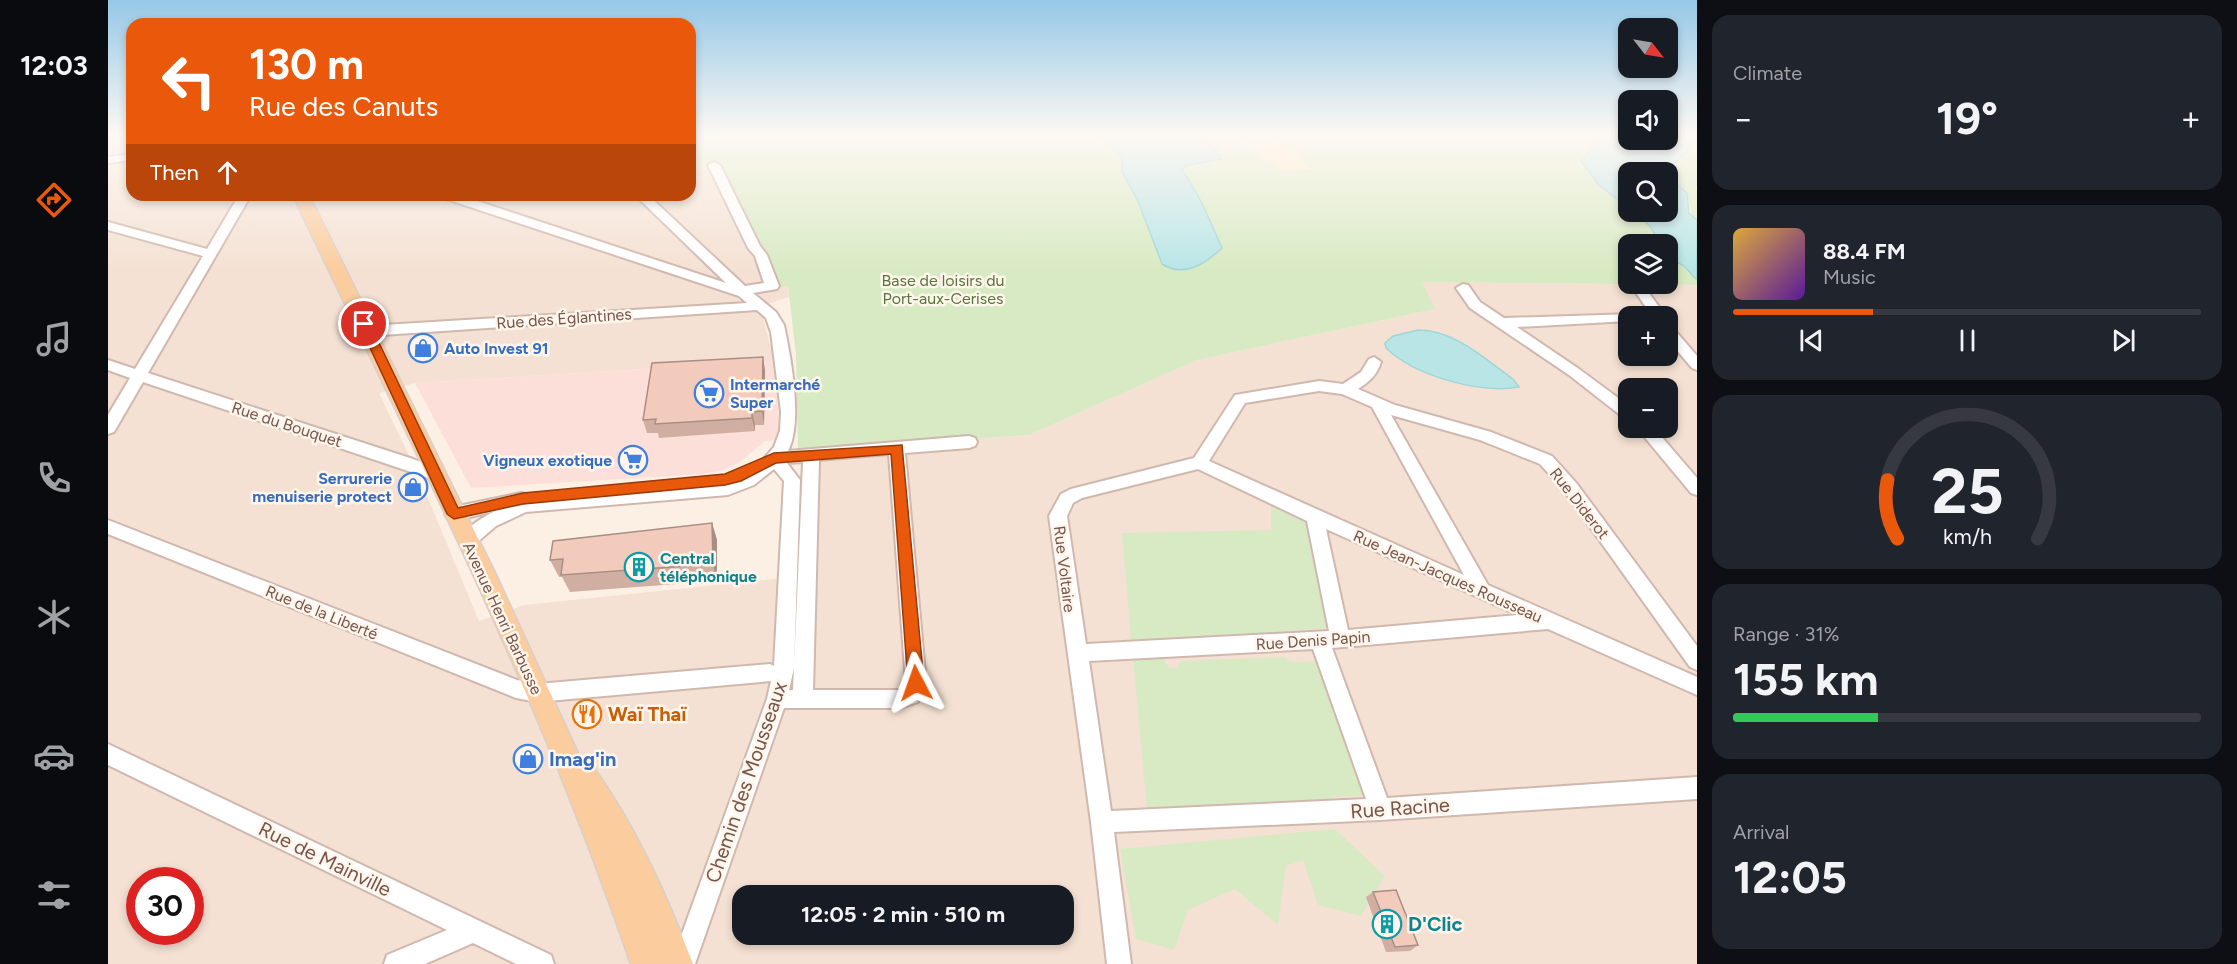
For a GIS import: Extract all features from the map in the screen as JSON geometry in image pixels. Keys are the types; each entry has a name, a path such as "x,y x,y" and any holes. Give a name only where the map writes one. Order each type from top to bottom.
{"main road":[{"name":"Avenue Henri Barbusse","path":"304,201 468,540 564,750 647,964"},
{"name":"Avenue Henri Barbusse","path":"564,750 602,801 663,924 677,964"},
{"path":"603,848 647,933 659,964"}],"street":[{"path":"465,201 669,270 743,292 772,286 761,255 754,248 722,181"},
{"path":"108,428 241,201"},
{"path":"454,514 523,498 736,477 782,452 787,440 789,421 777,325 771,315 743,292 647,201"},
{"path":"108,226 198,252 210,253"},
{"path":"1463,288 1475,305 1574,372 1618,406"},
{"name":"Rue des Églantines","path":"366,327 760,306"},
{"path":"1502,323 1618,317"},
{"path":"1678,343 1697,365"},
{"path":"1199,463 1240,399 1319,386 1346,389 1365,378 1372,370 1374,362"},
{"name":"Rue du Bouquet","path":"108,365 142,369 435,474"},
{"name":"Rue Diderot","path":"1346,389 1390,409 1485,436 1546,460 1571,488 1697,661"},
{"path":"1377,403 1482,591"},
{"path":"1654,438 1697,489"},
{"path":"774,458 969,442"},
{"path":"777,699 899,699 911,696 916,683 897,448"},
{"name":"Chemin des Mousseaux","path":"803,699 811,456"},
{"path":"468,540 490,521 524,506 728,489 765,471 774,458"},
{"name":"Chemin des Mousseaux","path":"683,964 777,699 784,668 792,480 774,458"},
{"name":"Rue Jean-Jacques Rousseau","path":"1199,463 1315,517 1697,686"},
{"name":"Rue Voltaire","path":"1119,964 1102,822 1058,516 1067,499 1077,492 1199,463"},
{"path":"1315,517 1340,639"},
{"name":"Rue de la Liberté","path":"108,527 516,689 537,693 770,673"},
{"name":"Rue Denis Papin","path":"1076,653 1340,639 1551,621"},
{"path":"1320,640 1380,809"},
{"name":"Rue de Mainville","path":"108,753 542,964"},
{"name":"Rue Racine","path":"1102,822 1380,809 1697,788"},
{"path":"396,964 473,931"}],"shaded area":[{"path":"108,181 126,181 126,201 696,201 696,181 726,181 762,249 788,286 789,297 760,306 774,361 415,383 379,393 418,474 479,621 524,605 813,575 815,450 1029,435 1197,360 1435,309 1421,282 1618,284 1618,294 1678,294 1678,285 1697,285 1697,964 108,964"},
{"path":"774,361 780,440 765,441 740,462 723,470 703,474 471,488 415,383"}],"green space":[{"name":"Base de loisirs du Port-aux-Cerises","path":"727,181 1596,181 1618,200 1618,222 1646,222 1656,234 1618,234 1618,284 1422,282 1435,309 1197,360 1029,435 798,451 796,355 788,286 776,288 762,249"},
{"path":"1678,181 1697,181 1697,187 1695,187 1697,190 1697,221 1692,216 1688,199 1678,185"},
{"name":"Base de loisirs du Port-aux-Cerises","path":"1678,262 1697,280 1697,285 1678,285"},
{"path":"1271,501 1307,518 1330,628 1288,631 1290,635 1235,634 1131,641 1122,533 1271,530"},
{"path":"1162,656 1169,668 1177,668 1181,661 1285,657 1291,662 1320,661 1371,795 1333,797 1330,801 1211,811 1200,806 1147,810 1133,658"},
{"path":"1335,829 1385,876 1361,916 1318,905 1303,860 1286,866 1278,925 1235,889 1188,910 1174,950 1136,939 1120,849"}],"water":[{"path":"1127,181 1189,181 1222,248 1209,259 1194,267 1178,270 1162,264 1138,201"},
{"path":"1596,181 1618,181 1618,200 1599,185"},
{"path":"1678,185 1687,193 1689,213 1697,220 1697,280 1678,263 1678,234 1655,234 1645,222 1678,222"},
{"path":"1418,330 1432,331 1457,340 1513,379 1519,387 1486,388 1449,381 1414,367 1386,348 1385,343 1393,336"}],"building":[{"name":"Intermarché Super","path":"763,357 762,411 752,412 752,418 655,424 656,419 643,420 652,363"},
{"path":"712,523 713,564 561,575 563,559 550,560 553,541"},
{"path":"1396,890 1418,945 1395,947 1373,892"}],"place":[{"name":"Auto Invest 91","path":"423,348"},
{"name":"Intermarché Super","path":"709,393"},
{"name":"Vigneux exotique","path":"633,460"},
{"name":"Serrurerie menuiserie protect","path":"413,487"},
{"name":"Central téléphonique","path":"639,567"},
{"name":"Waï Thaï","path":"587,714"},
{"name":"Imag'in","path":"528,759"},
{"name":"D'Clic","path":"1387,924"}],"route":[{"path":"364,324 454,514 523,498 725,479 757,468 774,458 897,448 916,683"}]}
